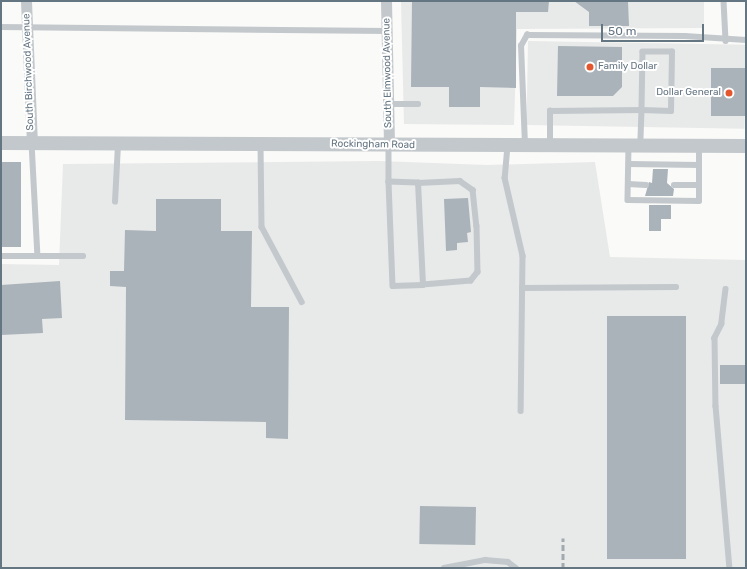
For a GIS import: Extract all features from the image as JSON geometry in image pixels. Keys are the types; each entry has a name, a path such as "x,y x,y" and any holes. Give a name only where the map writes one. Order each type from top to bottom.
{"street":[{"name":"South Birchwood Avenue","path":"26,1 32,143"},
{"name":"South Elmwood Avenue","path":"386,1 388,31 389,146"},
{"name":"Rockingham Road","path":"1,142 261,143 389,146 746,146"}],"lane":[{"path":"724,1 726,41"},
{"path":"1,27 388,31"},
{"path":"524,145 521,46 528,35 685,36 726,41 746,40"},
{"path":"550,146 550,111 642,110 671,111 672,52 643,52 642,110 635,146 629,164 628,200 699,201 699,146"},
{"path":"389,104 418,104"},
{"path":"115,202 118,142"},
{"path":"32,143 38,256"},
{"path":"261,143 262,227 302,302"},
{"path":"508,145 505,178 523,256 521,411"},
{"path":"389,146 389,182 393,286 471,282 478,272 477,226 473,190 460,181 418,183 389,182"},
{"path":"629,164 699,165"},
{"path":"418,183 422,285"},
{"path":"628,184 646,184"},
{"path":"674,185 699,185"},
{"path":"1,256 82,256"},
{"path":"522,288 676,287"},
{"path":"726,289 722,324 715,338 716,398 730,568"},
{"path":"444,568 485,560 508,562 516,568"}],"shaded area":[{"path":"401,1 704,1 704,28 517,29 514,125 404,124"},
{"path":"528,41 746,45 745,129 527,125"},
{"path":"379,161 487,165 595,162 610,257 746,260 746,568 1,568 1,264 59,265 63,164"}],"building":[{"path":"412,1 549,1 548,12 516,12 516,88 480,87 480,107 449,107 449,87 411,87"},
{"path":"574,1 628,1 629,26 589,26 589,12"},
{"name":"Family Dollar","path":"558,46 622,47 622,87 613,96 557,96"},
{"name":"Dollar General","path":"711,68 746,68 746,116 711,116"},
{"path":"1,162 21,162 21,247 1,247"},
{"path":"653,169 668,169 667,183 674,189 673,196 645,196 649,182 652,183"},
{"path":"468,198 471,232 467,233 468,242 457,243 457,250 446,251 444,199"},
{"path":"156,199 221,199 221,231 252,231 251,307 289,307 288,439 266,438 266,422 125,420 126,287 110,286 110,271 124,271 125,230 156,231"},
{"path":"649,205 671,205 671,219 661,219 661,231 649,231"},
{"path":"60,281 62,318 42,319 43,333 1,335 1,285"},
{"path":"607,316 686,316 686,559 607,559"},
{"path":"720,365 746,365 746,384 720,384"},
{"path":"420,506 476,507 475,545 419,544"}],"railway":[{"path":"563,538 563,568"}],"place":[{"name":"Family Dollar","path":"590,67"},
{"name":"Dollar General","path":"729,93"}]}
